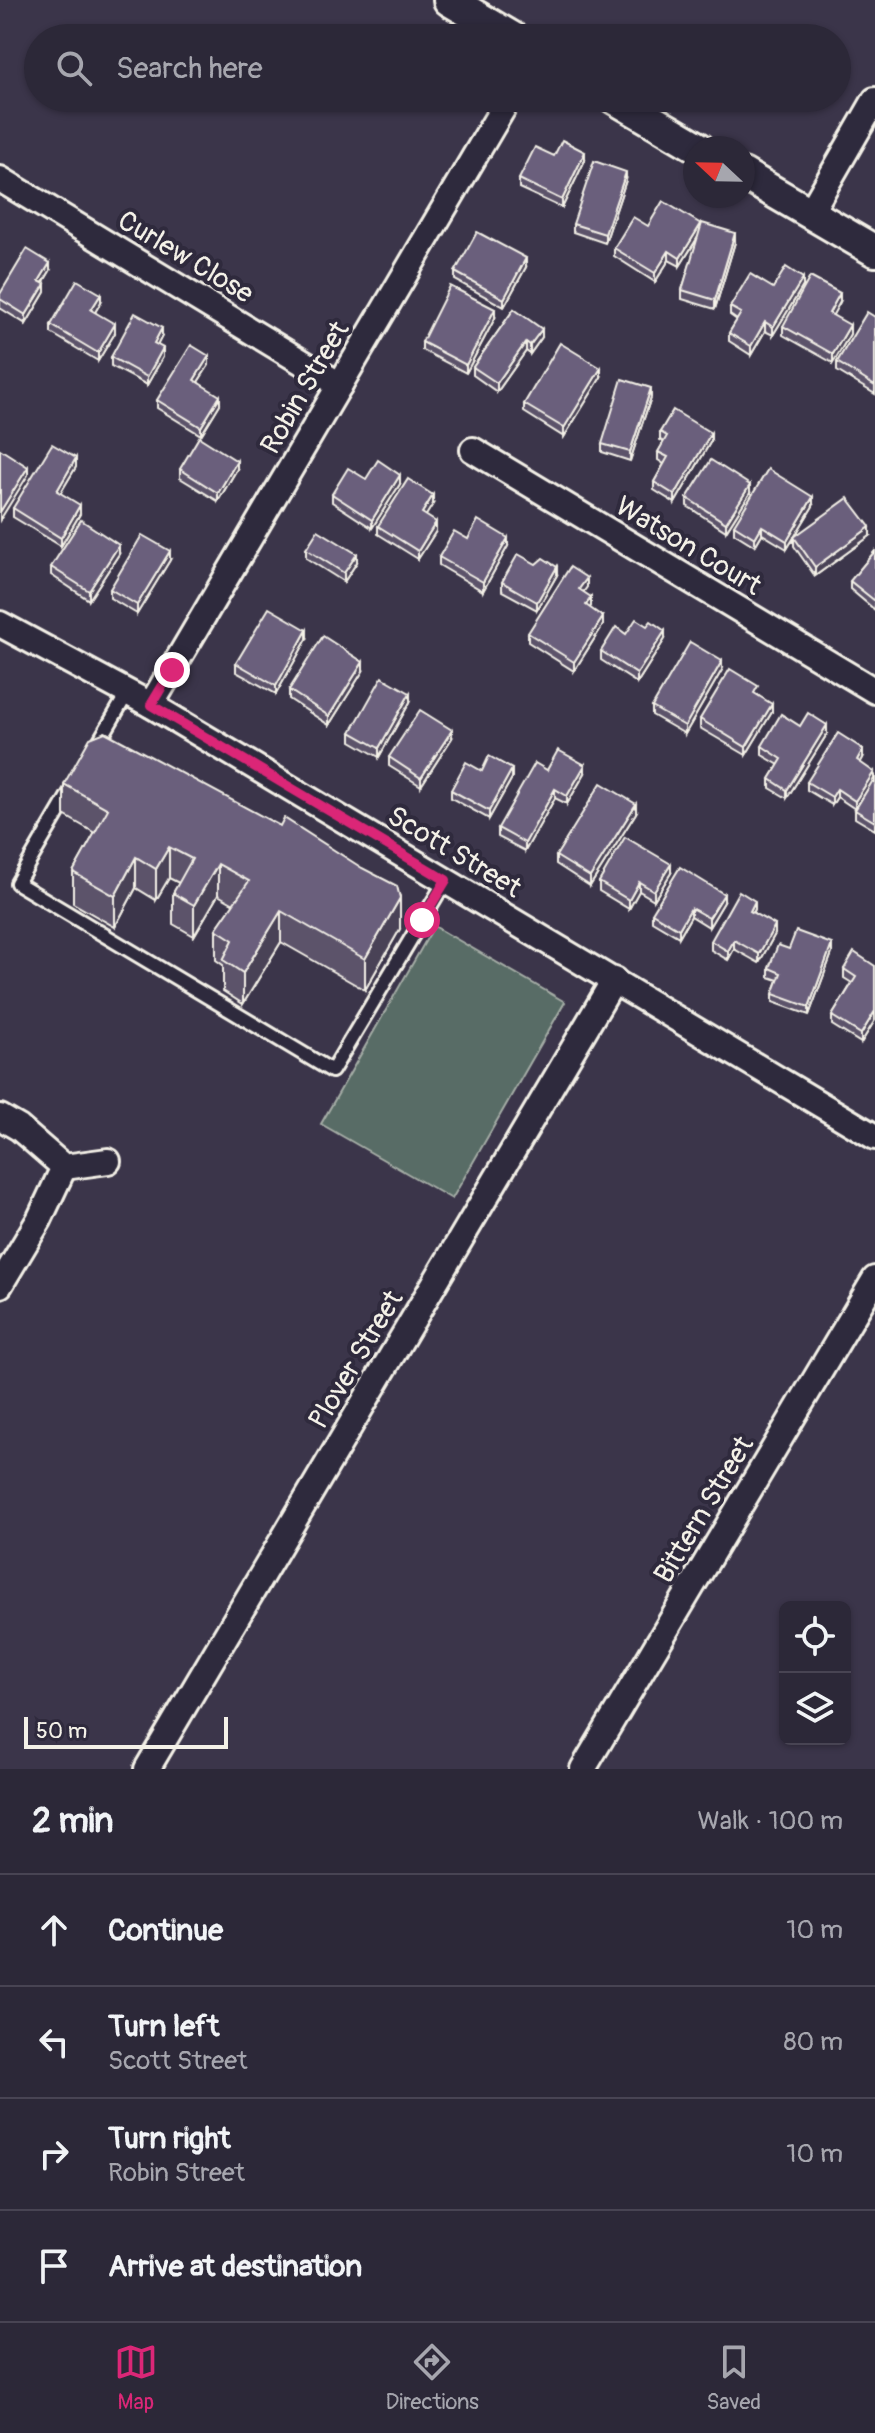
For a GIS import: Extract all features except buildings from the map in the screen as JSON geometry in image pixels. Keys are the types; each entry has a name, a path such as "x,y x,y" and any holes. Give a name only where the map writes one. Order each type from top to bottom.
{"street":[{"path":"449,0 489,24"},
{"path":"810,213 875,100"},
{"name":"Robin Street","path":"151,705 501,112"},
{"path":"638,112 683,139"},
{"name":"Curlew Close","path":"0,179 340,385"},
{"path":"755,181 875,251"},
{"name":"Watson Court","path":"473,450 875,691"},
{"name":"Scott Street","path":"0,624 151,705 875,1137"},
{"name":"Plover Street","path":"147,1769 614,980"},
{"path":"0,1117 19,1128 64,1167 108,1161"},
{"path":"0,1285 39,1220 64,1167"},
{"name":"Bittern Street","path":"583,1769 875,1279"}],"lane":[{"path":"88,761 128,692"},
{"path":"80,775 17,883 332,1071 446,880"}],"green space":[{"path":"434,926 565,1002 452,1199 321,1124"}],"route":[{"path":"172,670 151,705 446,880 422,920"}]}
